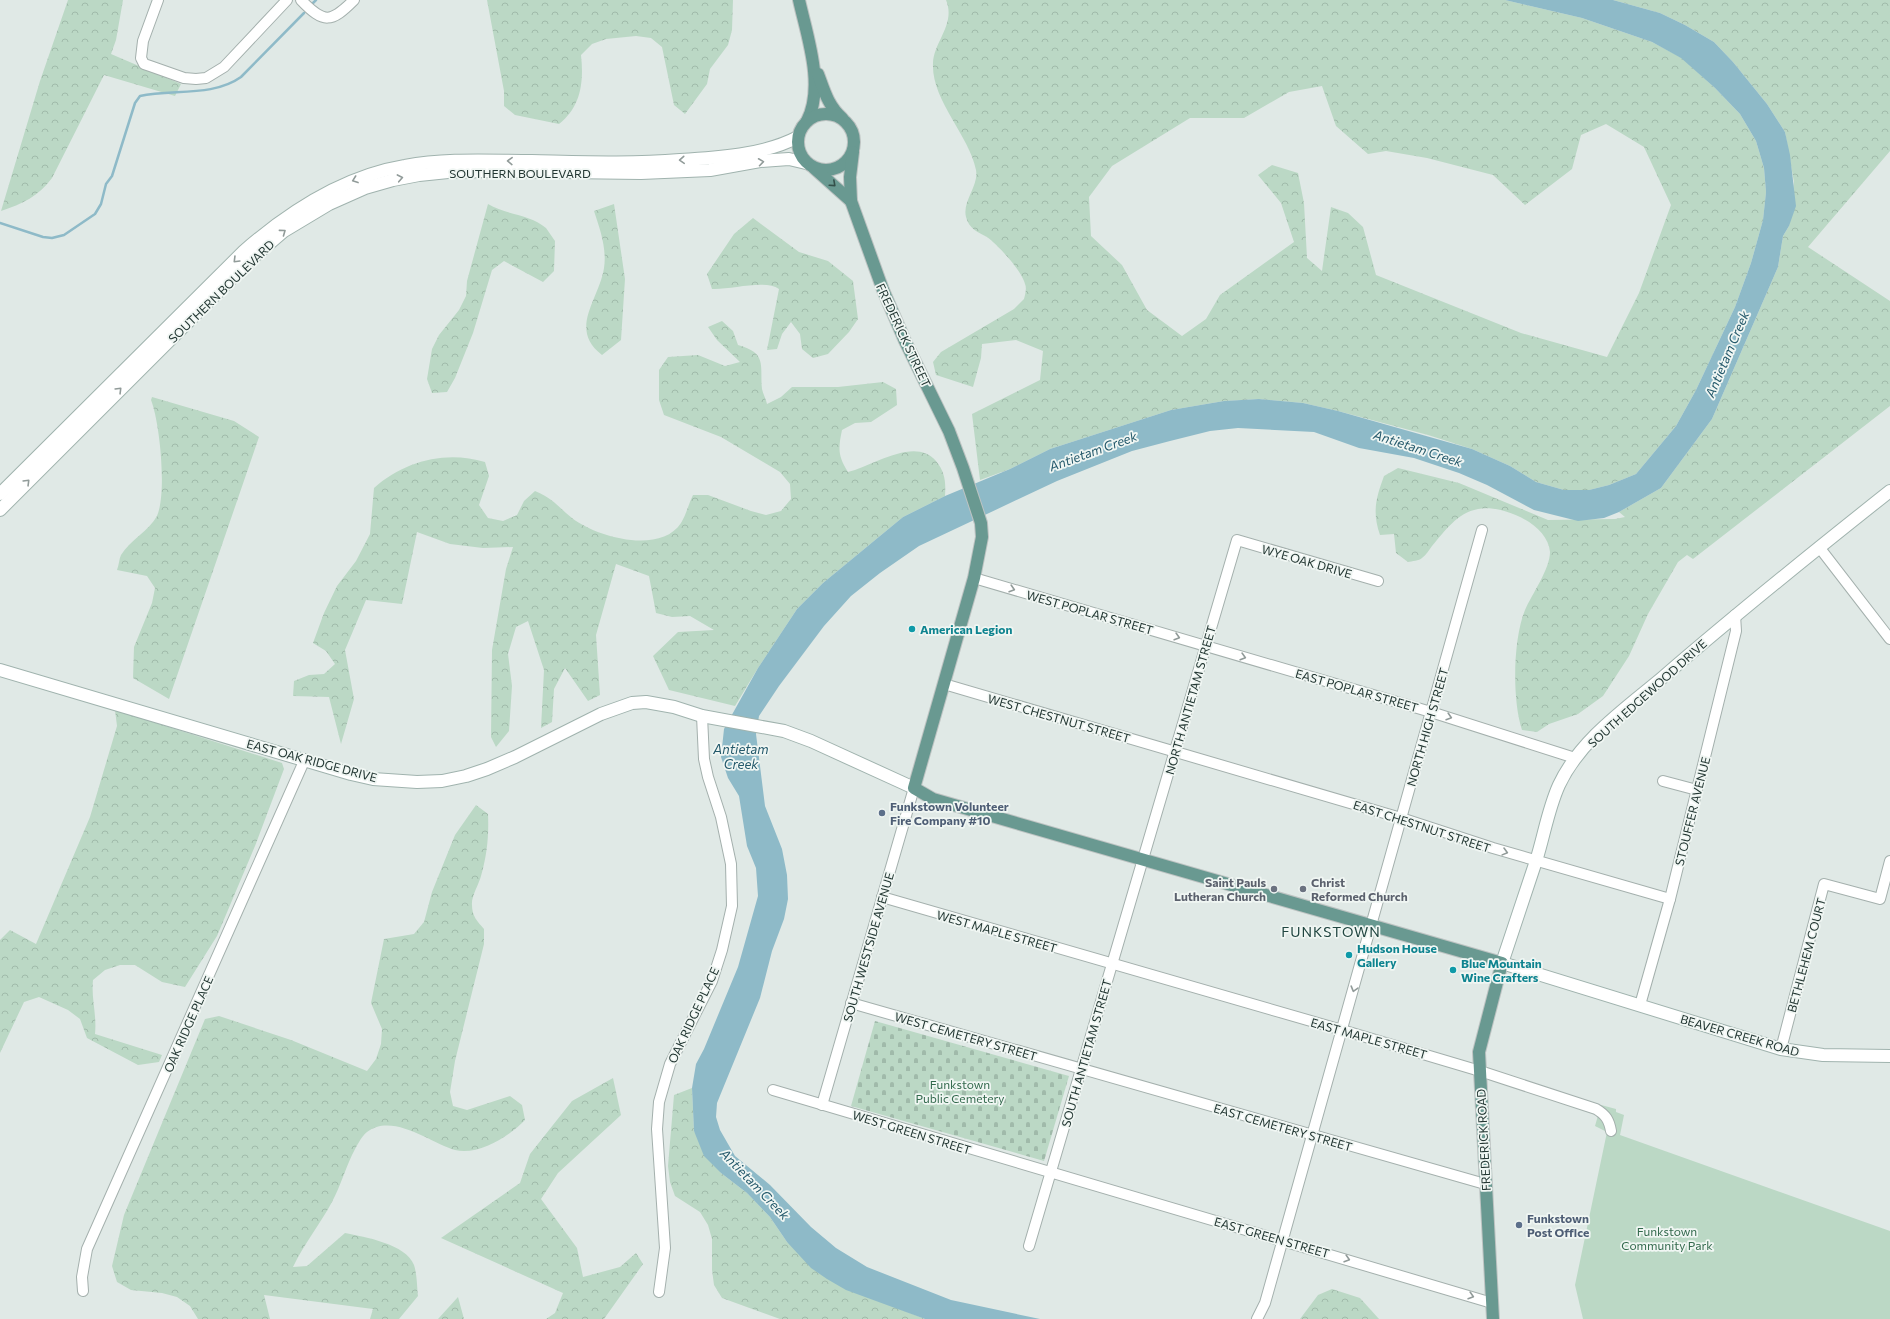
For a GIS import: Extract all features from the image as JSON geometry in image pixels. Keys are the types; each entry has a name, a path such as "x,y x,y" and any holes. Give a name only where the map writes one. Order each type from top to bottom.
{"main road":[{"path":"799,0 814,66 823,91 836,112 849,125 853,133 855,142 853,152 849,158 837,168 822,170 810,165 799,151 798,137 814,102 814,66"},
{"path":"807,120 815,115 824,113 834,114 842,118"},
{"name":"SOUTHERN BOULEVARD","path":"0,494 244,251 282,220 336,188 354,180 405,166 475,160 653,163 732,156 777,146 798,137"},
{"name":"FREDERICK STREET","path":"853,152 850,177 851,201 883,290 905,341 949,431 981,523 981,548 974,578 914,788"},
{"name":"SOUTHERN BOULEVARD","path":"0,510 249,261 284,231 344,197 393,180 448,172 641,173 710,170 760,161 789,159 810,165"},
{"name":"FREDERICK STREET","path":"810,165 851,201"},
{"name":"SOUTH EDGEWOOD DRIVE","path":"1502,963 1536,860 1551,808 1560,785 1575,758 1591,740 1735,615 1890,491"},
{"name":"EAST OAK RIDGE DRIVE","path":"0,670 373,779 417,782 442,781 487,770 601,714 632,703 646,702 662,704 706,717 759,726 797,735 914,788"},
{"path":"914,788 933,799 1372,924 1502,963"},
{"name":"BEAVER CREEK ROAD","path":"1502,963 1781,1049 1823,1055 1890,1056"},
{"name":"FREDERICK ROAD","path":"1493,1319 1479,1052 1484,1027 1502,963"}],"street":[{"path":"158,0 142,42 141,58 144,64 184,78 196,80 206,78 224,67 287,0"},
{"path":"301,0 314,13 322,17 332,18 339,15 354,0"},
{"name":"NORTH HIGH STREET","path":"1257,1319 1265,1303 1313,1135 1482,530"},
{"name":"WYE OAK DRIVE","path":"1236,540 1378,581"},
{"name":"NORTH ANTIETAM STREET","path":"1144,860 1236,540"},
{"path":"1819,548 1890,639"},
{"name":"WEST POPLAR STREET","path":"974,578 1206,646"},
{"name":"STOUFFER AVENUE","path":"1640,1005 1670,898 1736,631 1735,615"},
{"name":"EAST POPLAR STREET","path":"1206,646 1431,712 1575,758"},
{"name":"WEST CHESTNUT STREET","path":"944,684 1175,752"},
{"name":"OAK RIDGE PLACE","path":"659,1292 665,1248 657,1129 659,1102 670,1064 712,981 722,950 732,906 731,864 721,817 708,777 704,759 706,717"},
{"name":"EAST CHESTNUT STREET","path":"1175,752 1401,818 1494,848 1670,898"},
{"name":"OAK RIDGE PLACE","path":"83,1291 82,1277 87,1249 305,759"},
{"path":"1663,781 1697,790"},
{"name":"SOUTH WESTSIDE AVENUE","path":"822,1104 914,788"},
{"name":"SOUTH ANTIETAM STREET","path":"1029,1246 1144,860"},
{"name":"BETHLEHEM COURT","path":"1781,1049 1824,884 1880,898 1890,861"},
{"name":"WEST MAPLE STREET","path":"882,897 1113,964"},
{"name":"EAST MAPLE STREET","path":"1113,964 1480,1071 1596,1109 1604,1113 1608,1118 1611,1131"},
{"name":"WEST CEMETERY STREET","path":"851,1003 1082,1069"},
{"name":"EAST CEMETERY STREET","path":"1082,1069 1485,1184"},
{"name":"WEST GREEN STREET","path":"773,1090 1051,1173"},
{"name":"EAST GREEN STREET","path":"1051,1173 1283,1240 1492,1303"}],"green space":[{"path":"68,0 123,0 116,40 111,54 181,84 175,96 104,75 52,178 42,190 30,199 1,211 40,81"},
{"path":"487,0 733,0 732,30 728,45 710,69 707,84 685,114 674,105 662,47 651,38 636,36 606,39 592,44 581,55 582,75 576,102 572,110 559,124 515,115 504,106 504,91"},
{"path":"946,0 1505,0 1582,18 1652,42 1682,58 1715,88 1740,114 1756,141 1764,168 1766,192 1763,220 1751,263 1735,307 1696,390 1676,426 1636,474 1609,485 1589,490 1564,490 1536,482 1510,466 1472,449 1428,435 1303,403 1259,399 1224,401 1171,410 1050,449 1010,469 980,480 972,414 1040,380 1043,351 1016,340 982,344 981,358 973,387 936,375 933,362 941,352 1014,309 1024,299 1026,289 1019,272 1003,252 987,237 977,232 967,221 965,211 966,205 975,182 976,170 966,144 944,104 934,77 934,55 947,25 948,9","holes":["1322,86 1336,126 1368,154 1386,151 1427,158 1493,175 1525,205 1572,169 1581,135 1606,124 1644,147 1671,205 1639,293 1607,357 1521,333 1376,275 1363,227 1348,213 1331,207 1322,271 1307,258 1304,203 1298,173 1272,165 1258,175 1281,203 1294,242 1220,295 1206,319 1182,336 1147,310 1122,265 1091,236 1089,197 1112,166 1190,118 1244,118 1289,92"]},
{"path":"1613,0 1890,0 1890,151 1808,247 1890,301 1890,406 1693,559 1687,555 1678,562 1648,614 1629,656 1603,696 1578,714 1549,724 1537,732 1522,730 1515,686 1515,670 1521,622 1525,610 1544,574 1549,559 1550,552 1547,542 1533,525 1522,518 1499,510 1488,508 1478,509 1464,514 1452,523 1421,559 1408,562 1396,553 1394,534 1380,535 1376,519 1376,505 1384,476 1398,468 1459,483 1548,520 1615,519 1625,517 1619,512 1661,488 1712,419 1778,267 1783,236 1789,226 1794,182 1785,132 1767,104 1733,62 1714,42 1685,25 1660,13"},
{"path":"488,204 495,208 533,220 546,228 555,241 554,271 543,282 504,261 492,270 473,333 455,378 447,392 432,393 427,379 432,349 439,335 459,310 466,296 467,281"},
{"path":"614,204 625,279 621,340 602,355 592,345 587,335 586,324 588,314 601,280 605,261 599,225 594,211"},
{"path":"753,218 799,252 828,261 853,281 858,319 849,332 828,354 813,358 802,349 800,334 791,322 782,334 777,349 767,350 779,289 773,286 757,285 712,289 707,274 734,234"},
{"path":"722,321 733,331 738,345 747,348 758,356 761,366 762,389 767,404 781,397 792,387 838,387 883,382 896,389 897,405 871,422 855,423 842,430 840,452 848,472 894,455 917,451 927,454 936,461 943,473 945,486 945,496 903,517 823,583 797,609 735,706 669,690 653,656 678,632 714,630 690,616 672,617 656,613 649,576 616,564 596,635 600,695 588,701 565,668 554,689 552,722 541,728 544,670 528,621 516,627 508,654 512,686 509,731 496,747 491,737 492,650 506,569 513,547 483,548 450,544 417,532 402,604 366,600 345,650 354,699 341,744 329,697 293,696 294,681 309,675 324,674 335,664 326,651 313,643 324,613 337,586 356,561 370,534 374,488 399,471 412,465 426,460 455,457 485,462 489,476 479,505 488,518 503,521 517,515 524,501 535,491 551,500 572,518 583,525 611,536 628,540 658,538 671,533 681,523 693,495 708,495 766,515 781,511 791,499 790,484 780,472 721,437 664,415 659,400 659,370 668,357 698,355 725,366 740,362 717,340 708,327"},
{"path":"152,397 234,421 259,437 169,699 133,678 134,647 152,603 155,588 147,576 117,570 121,555 129,545 154,521 160,505 162,491 161,458 157,425 151,400"},
{"path":"115,710 282,763 284,769 255,846 217,936 185,987 162,982 135,965 120,965 105,970 93,980 95,1034 162,1055 159,1062 138,1065 87,1038 80,1019 68,1010 39,997 24,1002 0,1053 0,940 10,930 36,944 90,817 117,726"},
{"path":"476,805 488,814 488,838 485,861 472,902 474,915 484,929 484,944 455,1061 450,1092 453,1106 467,1110 510,1096 522,1105 525,1120 511,1132 493,1143 474,1150 464,1151 446,1147 400,1127 377,1127 367,1132 361,1139 352,1155 332,1202 293,1267 307,1266 345,1233 374,1239 394,1247 410,1258 415,1269 418,1296 399,1319 370,1319 373,1309 264,1295 270,1319 198,1319 190,1306 177,1297 162,1293 131,1290 117,1282 112,1266 124,1215 205,1019 219,1016 291,1040 367,1071 376,1059 381,1044 382,1029 371,1003 384,939 414,934 424,922 432,892 455,835"},
{"name":"Funkstown Public Cemetery","path":"875,1021 1069,1076 1044,1161 851,1106"},
{"path":"613,1078 621,1115 558,1173 541,1199 577,1248 583,1277 620,1267 636,1253 643,1264 604,1319 546,1319 555,1313 563,1293 441,1238 520,1183 530,1154 572,1101"},
{"path":"692,1088 694,1131 721,1173 747,1193 770,1217 787,1242 882,1302 925,1319 780,1319 722,1298 714,1285 712,1270 712,1239 708,1225 700,1212 675,1196 670,1182 668,1166 674,1095"},
{"name":"Funkstown Community Park","path":"1601,1105 1616,1109 1616,1112 1624,1115 1620,1135 1890,1231 1890,1319 1583,1319 1575,1285 1607,1132 1595,1126"},
{"path":"1332,1289 1360,1298 1379,1319 1300,1319 1318,1295"},
{"path":"458,1297 464,1319 438,1319"}],"water":[{"name":"Antietam Creek","path":"1505,0 1613,0 1660,13 1685,25 1714,42 1733,62 1767,104 1785,132 1790,155 1796,206 1789,226 1783,236 1778,267 1712,419 1661,488 1619,512 1604,518 1578,521 1534,510 1487,485 1459,473 1414,458 1359,448 1314,432 1238,428 1210,431 1132,451 1057,481 919,546 880,573 851,596 824,626 779,686 759,716 756,734 765,806 782,849 787,875 788,899 784,919 772,951 760,998 717,1103 716,1117 720,1130 735,1156 770,1185 811,1227 836,1248 867,1267 951,1300 1040,1319 925,1319 846,1290 811,1268 787,1242 770,1217 747,1193 721,1173 704,1156 694,1131 692,1088 696,1064 704,1049 738,967 758,896 756,868 747,846 739,796 728,778 721,757 724,729 758,668 797,609 823,583 903,517 945,496 1010,469 1050,449 1171,410 1224,401 1259,399 1303,403 1338,411 1472,449 1510,466 1536,482 1564,490 1589,490 1609,485 1636,474 1676,426 1696,390 1735,307 1751,263 1763,220 1766,192 1764,168 1756,141 1740,114 1715,88 1681,58 1652,42 1582,18"}],"waterway":[{"path":"313,3 316,0"},
{"path":"0,223 43,237 52,238 64,235 95,214 101,204 106,184 112,176 135,103 140,96 205,90 230,83 241,77 304,13"}],"place":[{"name":"American Legion","path":"912,629"},
{"name":"Funkstown Volunteer Fire Company #10","path":"882,813"},
{"name":"Saint Pauls Lutheran Church","path":"1274,889"},
{"name":"Christ Reformed Church","path":"1303,889"},
{"name":"Hudson House Gallery","path":"1349,955"},
{"name":"Blue Mountain Wine Crafters","path":"1453,970"},
{"name":"Funkstown Post Office","path":"1519,1225"}],"district":[{"name":"FUNKSTOWN","path":"1331,931"}]}
